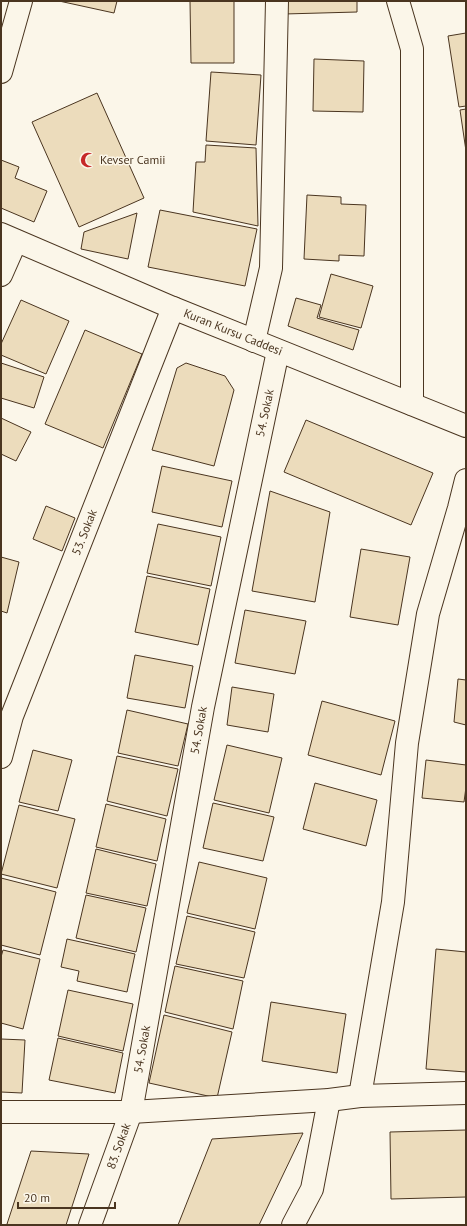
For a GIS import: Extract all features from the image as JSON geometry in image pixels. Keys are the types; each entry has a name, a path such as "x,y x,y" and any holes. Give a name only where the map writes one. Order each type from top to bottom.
{"street":[{"path":"1,72 21,1"},
{"path":"254,341 271,268 277,1"},
{"path":"398,1 412,49 412,404"},
{"path":"1,275 9,238"},
{"name":"Kuran Kursu Caddesi","path":"9,238 173,308 466,426"},
{"name":"53. Sokak","path":"1,757 12,716 173,308"},
{"name":"54. Sokak","path":"131,1112 203,707 278,351"},
{"path":"360,1096 393,902 407,743 428,614 466,480"},
{"path":"1,1112 131,1112 329,1100 360,1096 466,1093"},
{"path":"293,1225 312,1189 329,1100"},
{"name":"83. Sokak","path":"90,1225 131,1112"}],"building":[{"path":"59,1 117,1 114,13"},
{"path":"190,1 234,1 234,63 191,63"},
{"path":"284,1 357,1 357,12 284,14"},
{"path":"466,33 466,106 459,107 448,36"},
{"path":"314,59 364,61 363,112 313,111"},
{"path":"211,72 261,75 256,145 206,141"},
{"name":"Kevser Camii","path":"97,93 144,198 79,227 32,122"},
{"path":"466,109 466,151 460,110"},
{"path":"206,145 256,148 258,226 193,212 196,162 205,162"},
{"path":"1,160 19,167 15,178 47,191 34,222 1,208"},
{"path":"307,195 341,197 341,204 366,205 364,256 339,255 339,261 304,259"},
{"path":"160,210 257,229 245,286 148,267"},
{"path":"137,213 128,259 81,249 84,232"},
{"path":"331,274 373,286 361,328 319,317"},
{"path":"296,298 321,305 317,318 359,330 353,350 288,326"},
{"path":"21,300 69,321 46,374 1,355 1,344"},
{"path":"85,330 142,354 103,448 45,424"},
{"path":"1,363 44,377 34,408 1,398"},
{"path":"186,363 225,376 234,390 214,466 152,450 177,368"},
{"path":"1,418 31,432 16,461 1,454"},
{"path":"306,420 433,473 411,525 284,472"},
{"path":"162,466 232,481 222,527 152,512"},
{"path":"270,491 330,512 315,602 252,591"},
{"path":"46,506 75,518 62,551 33,539"},
{"path":"158,524 221,537 211,586 147,573"},
{"path":"361,549 410,557 398,625 350,617"},
{"path":"1,557 19,562 7,613 1,611"},
{"path":"147,576 210,589 198,645 135,632"},
{"path":"245,610 306,621 295,674 235,663"},
{"path":"135,655 193,666 185,708 127,698"},
{"path":"458,679 466,680 466,725 454,722"},
{"path":"232,687 274,694 268,732 227,725"},
{"path":"322,701 395,721 381,775 308,755"},
{"path":"127,710 188,724 178,766 118,753"},
{"path":"227,745 282,758 269,813 214,800"},
{"path":"33,750 72,760 58,811 19,802"},
{"path":"117,756 178,769 167,816 107,801"},
{"path":"426,760 466,765 464,802 422,798"},
{"path":"315,783 377,800 366,846 303,829"},
{"path":"213,803 274,817 263,861 203,848"},
{"path":"106,804 166,819 157,861 96,847"},
{"path":"19,805 75,819 57,888 1,874"},
{"path":"96,849 156,864 147,906 86,893"},
{"path":"199,862 267,878 255,929 187,913"},
{"path":"1,878 56,892 40,955 1,945"},
{"path":"86,895 146,908 136,952 76,938"},
{"path":"187,916 255,932 244,978 176,964"},
{"path":"67,939 135,954 127,992 77,981 79,971 61,967"},
{"path":"436,949 466,952 466,1072 426,1069"},
{"path":"3,950 40,959 23,1029 1,1023 1,957"},
{"path":"175,966 243,981 233,1029 165,1012"},
{"path":"68,990 133,1004 123,1051 58,1036"},
{"path":"271,1002 346,1014 337,1073 262,1061"},
{"path":"164,1015 232,1032 217,1098 149,1083"},
{"path":"58,1038 123,1053 115,1093 49,1080"},
{"path":"1,1039 25,1040 22,1093 1,1092"},
{"path":"466,1130 466,1197 391,1199 390,1132"},
{"path":"303,1133 259,1225 178,1225 212,1139"},
{"path":"31,1151 89,1154 66,1225 7,1224"}],"place":[{"name":"Kevser Camii","path":"88,160"}]}
